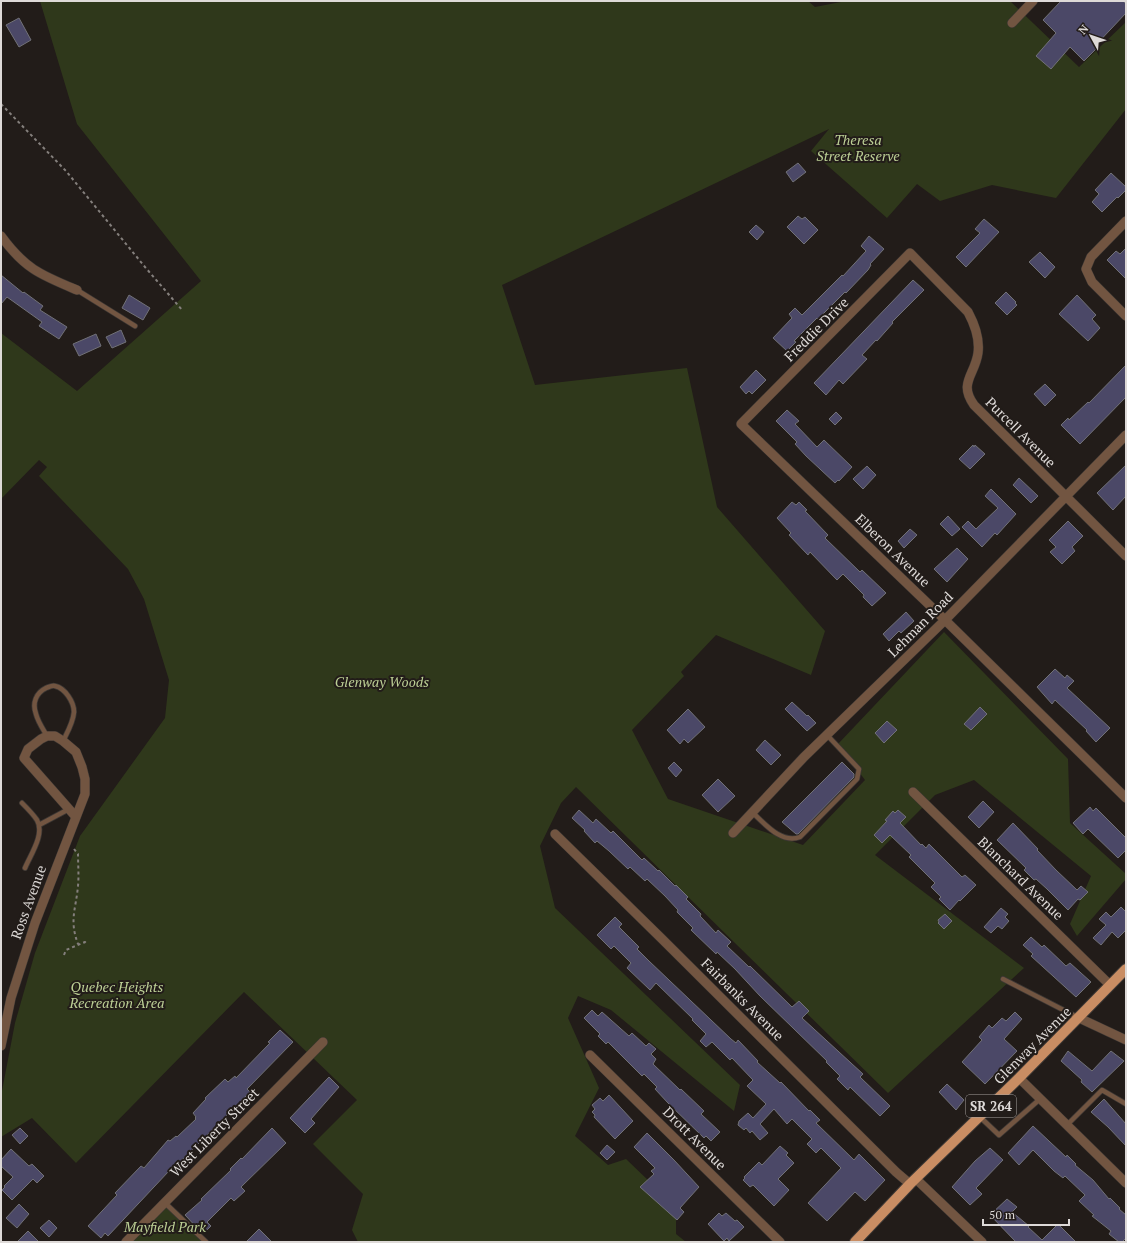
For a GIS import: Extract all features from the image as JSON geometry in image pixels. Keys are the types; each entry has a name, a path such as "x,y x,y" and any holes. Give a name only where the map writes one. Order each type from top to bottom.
{"main road":[{"name":"Glenway Avenue","path":"855,1242 1126,969"}],"street":[{"path":"1012,23 1033,1"},
{"path":"1126,221 1091,257 1086,269 1092,282 1126,316"},
{"path":"1,236 17,256 28,266 43,276 77,290"},
{"name":"Freddie Drive","path":"741,424 910,253"},
{"name":"Purcell Avenue","path":"910,253 968,312 974,321 979,342 978,353 967,386 967,393 970,400 1126,556"},
{"name":"Elberon Avenue","path":"741,424 945,620 1126,798"},
{"name":"Lehman Road","path":"733,833 828,734 945,620 1126,435"},
{"path":"47,736 28,749 24,758 76,817"},
{"name":"Ross Avenue","path":"1,1046 11,998 34,922 85,794 85,779 76,752 55,736 47,736"},
{"name":"Blanchard Avenue","path":"913,792 1110,985"},
{"name":"Fairbanks Avenue","path":"555,834 666,942 896,1172 913,1182 982,1242"},
{"path":"1078,1018 1126,1040"},
{"name":"West Liberty Street","path":"126,1242 322,1042"},
{"name":"Drott Avenue","path":"590,1055 780,1242"},
{"path":"1019,1078 1126,1183"}],"lane":[{"path":"77,290 136,326"},
{"path":"47,736 35,713 35,703 36,697 40,691 50,686 55,686 70,698 74,710 72,723 63,741"},
{"path":"752,812 772,831 787,838 795,839 800,837 857,779 859,768 828,734"},
{"path":"22,803 36,819 39,825 39,834 25,868"},
{"path":"39,825 69,810"},
{"path":"1003,978 1078,1018"},
{"path":"1067,1125 1102,1090 1126,1104"},
{"path":"980,1117 999,1135 1040,1099"},
{"path":"164,1202 206,1242"}],"path":[{"path":"1,104 66,171 145,267 184,311"},
{"path":"73,848 78,854 78,885 73,921 75,936 78,944"},
{"path":"64,955 66,950 86,942"}],"green space":[{"path":"40,1 808,1 815,7 846,1 1010,1 1079,67 1126,22 1126,109 1056,198 992,185 940,201 917,184 887,218 811,151 829,129 502,285 535,385 687,368 717,507 825,631 811,675 716,635 681,672 684,676 632,730 668,799 803,845 865,780 838,744 944,632 1068,759 1070,823 1126,874 1126,879 1077,936 1070,924 1091,876 974,780 935,795 875,855 1024,968 888,1093 576,787 561,803 540,846 555,908 740,1085 734,1111 611,1010 578,996 568,1018 599,1088 575,1136 608,1165 626,1159 676,1207 676,1234 686,1242 358,1242 352,1230 363,1194 313,1144 357,1100 244,992 76,1163 32,1118 1,1137 1,1096 15,1023 35,953 80,836 165,718 169,680 144,599 128,569 39,476 47,467 39,460 1,499 1,333 77,391 201,281 77,124"},
{"name":"Mayfield Park","path":"164,1202 206,1242 126,1242"}],"building":[{"path":"1061,1 1123,1 1126,4 1126,13 1094,47 1096,49 1084,61 1070,47 1051,69 1036,56 1056,33 1043,20"},
{"path":"19,18 31,40 19,47 6,25"},
{"path":"798,163 806,172 793,182 786,172"},
{"path":"1111,173 1126,187 1126,190 1102,212 1092,202 1099,194 1095,190"},
{"path":"798,216 802,219 805,217 818,230 804,244 787,227"},
{"path":"984,219 999,232 966,267 956,257 980,233 975,229"},
{"path":"756,225 764,232 757,240 749,232"},
{"path":"869,236 884,249 870,264 871,265 868,270 846,293 845,292 794,341 796,342 787,351 773,338 792,318 789,314 795,308 802,315 842,275 843,276 866,251 861,246"},
{"path":"1126,248 1126,279 1107,260 1116,251 1120,254"},
{"path":"1040,252 1055,267 1045,278 1029,262"},
{"path":"1,275 23,293 24,292 43,306 40,310 67,327 59,339 39,326 42,322 7,297 1,304"},
{"path":"913,280 924,290 862,355 867,359 843,384 839,380 826,395 814,383"},
{"path":"1006,292 1017,305 1007,315 995,303"},
{"path":"129,295 150,308 143,320 122,308"},
{"path":"1077,295 1096,315 1092,319 1100,328 1088,341 1059,314"},
{"path":"121,330 126,342 112,348 106,337"},
{"path":"96,334 101,346 79,356 73,344"},
{"path":"1126,365 1126,397 1080,444 1061,425 1068,418 1069,420 1088,402 1089,403"},
{"path":"756,370 766,380 752,394 749,391 746,394 740,387"},
{"path":"1045,384 1056,395 1045,406 1034,394"},
{"path":"787,410 799,421 795,424 817,447 824,440 852,467 839,481 838,480 835,483 806,456 795,444 797,442 776,421"},
{"path":"836,412 842,418 835,425 829,419"},
{"path":"973,445 985,454 970,469 959,459"},
{"path":"1126,465 1126,496 1113,510 1097,493"},
{"path":"867,466 876,475 863,489 853,479"},
{"path":"1019,478 1038,496 1031,503 1013,485"},
{"path":"991,489 1016,514 997,535 995,533 982,547 962,527 968,521 976,529 998,508 985,496"},
{"path":"792,502 796,505 799,502 807,510 805,511 828,535 825,538 860,572 862,570 886,593 872,606 863,597 864,595 843,574 837,580 810,552 808,555 789,535 791,533 777,518"},
{"path":"948,516 960,529 952,536 940,524"},
{"path":"1068,521 1083,536 1072,547 1075,551 1062,564 1050,552 1056,547 1049,540"},
{"path":"910,529 917,535 904,548 898,541"},
{"path":"957,548 968,559 947,582 934,569"},
{"path":"906,612 914,621 901,633 899,631 889,641 883,634"},
{"path":"1055,669 1065,678 1067,675 1074,681 1067,688 1110,728 1096,742 1086,731 1087,730 1055,700 1052,704 1037,687"},
{"path":"792,702 816,723 807,731 785,709"},
{"path":"980,707 987,714 971,730 964,724"},
{"path":"688,709 705,727 688,743 684,739 680,744 667,730"},
{"path":"887,721 897,730 884,743 875,733"},
{"path":"765,740 781,755 771,765 756,750"},
{"path":"674,762 682,770 676,777 668,768"},
{"path":"842,762 854,774 854,777 798,834 796,834 782,822"},
{"path":"718,779 735,796 718,812 702,795"},
{"path":"983,801 994,812 979,828 968,817"},
{"path":"1090,807 1093,811 1096,808 1126,838 1126,850 1118,858 1088,829 1083,834 1073,823"},
{"path":"579,810 593,823 596,819 611,833 613,831 642,860 644,858 675,886 676,885 688,897 686,899 701,914 700,916 716,933 718,930 731,942 727,946 792,1007 799,1001 809,1011 802,1018 863,1074 860,1077 890,1106 880,1116 850,1087 848,1090 837,1079 840,1076 826,1062 827,1061 760,996 735,969 717,952 716,954 691,930 693,928 677,912 678,910 665,896 647,879 645,881 630,867 628,869 597,841 595,843 584,831 585,830 572,818"},
{"path":"898,810 906,817 900,823 921,845 922,844 926,848 929,844 962,877 965,875 976,885 950,910 939,899 941,897 931,887 935,883 909,857 911,855 890,835 882,843 874,835 887,821 885,820 893,811 895,813"},
{"path":"1013,823 1056,870 1077,890 1081,886 1088,892 1080,900 1078,899 1068,910 1036,879 1034,880 1024,870 1026,868 997,840"},
{"path":"1121,907 1126,912 1126,930 1118,938 1112,932 1101,945 1093,938 1106,925 1099,919 1106,912 1111,917"},
{"path":"1001,908 1008,914 1005,917 1009,921 1002,929 998,926 991,933 984,927"},
{"path":"945,914 952,921 944,929 938,923 938,920"},
{"path":"615,917 622,924 619,927 639,947 637,949 649,961 731,1039 736,1043 738,1040 758,1061 757,1062 780,1083 781,1082 809,1111 810,1110 820,1120 816,1123 854,1160 859,1154 885,1180 865,1201 855,1192 827,1221 808,1203 841,1168 821,1148 816,1153 807,1144 812,1139 792,1119 787,1124 774,1109 760,1124 768,1133 760,1140 752,1131 750,1133 746,1128 744,1130 738,1125 739,1121 748,1113 753,1118 766,1104 747,1086 753,1080 732,1058 730,1060 712,1042 706,1047 700,1041 706,1034 692,1020 693,1019 656,983 650,990 627,968 631,963 614,946 611,949 597,935"},
{"path":"1031,937 1042,947 1044,945 1066,966 1070,963 1091,982 1076,997 1031,956 1033,954 1023,945"},
{"path":"592,1010 598,1016 602,1012 629,1036 632,1033 646,1046 649,1043 656,1049 651,1054 656,1059 653,1064 704,1111 701,1114 720,1132 711,1141 706,1136 704,1138 668,1103 655,1089 657,1087 644,1074 642,1076 608,1042 606,1044 598,1036 600,1034 584,1018"},
{"path":"1015,1012 1022,1019 1004,1039 1017,1051 985,1084 962,1062 982,1040 979,1037 989,1025 992,1028 1002,1018 1006,1021"},
{"path":"280,1030 293,1042 247,1089 250,1092 170,1172 169,1171 108,1236 105,1233 101,1238 88,1226 117,1195 115,1193 141,1166 144,1168 168,1140 170,1141 176,1136 177,1137 196,1119 193,1113 206,1099 205,1098 225,1079 228,1082 235,1076 236,1078 270,1043 268,1042"},
{"path":"1068,1051 1092,1071 1111,1051 1124,1061 1092,1092 1081,1082 1082,1080 1061,1061"},
{"path":"329,1077 339,1087 311,1119 315,1123 305,1133 290,1118"},
{"path":"947,1084 964,1100 956,1110 939,1092"},
{"path":"609,1095 633,1121 615,1139 594,1117 595,1115 592,1112 595,1109 592,1105 600,1098 603,1101"},
{"path":"1104,1099 1126,1124 1126,1146 1091,1112"},
{"path":"1033,1126 1066,1157 1067,1155 1076,1164 1075,1165 1093,1180 1109,1199 1110,1198 1126,1215 1126,1238 1122,1242 1119,1242 1109,1234 1111,1231 1092,1216 1094,1215 1079,1201 1085,1195 1065,1176 1063,1178 1054,1171 1033,1150 1019,1165 1008,1153"},
{"path":"20,1128 28,1136 20,1144 12,1135"},
{"path":"272,1128 286,1143 241,1187 245,1191 234,1201 231,1198 207,1222 211,1226 204,1233 201,1230 200,1231 185,1215 202,1200 201,1199 231,1170 230,1169 241,1158 242,1159"},
{"path":"647,1133 699,1187 680,1208 684,1212 677,1220 640,1187 654,1174 651,1171 655,1168 634,1147"},
{"path":"607,1145 615,1152 607,1160 600,1153"},
{"path":"780,1146 788,1153 786,1155 794,1163 778,1179 789,1190 774,1206 753,1185 750,1187 743,1180 745,1178 744,1177 759,1162 762,1165"},
{"path":"990,1148 1003,1160 976,1188 982,1194 970,1205 952,1187 975,1161"},
{"path":"11,1149 29,1166 32,1164 44,1176 37,1183 33,1179 12,1200 2,1190 13,1177 1,1166 1,1160"},
{"path":"1007,1199 1017,1207 1012,1212 1029,1226 1028,1227 1042,1240 1058,1224 1076,1242 1016,1242 990,1215"},
{"path":"19,1204 29,1214 17,1228 6,1218"},
{"path":"719,1213 722,1216 726,1213 735,1221 737,1220 744,1227 729,1241 727,1238 724,1241 708,1224"},
{"path":"49,1220 57,1228 49,1237 40,1228"},
{"path":"259,1229 272,1242 246,1242"},
{"path":"28,1231 39,1242 17,1242"}],"park label":[{"name":"Theresa Street Reserve","path":"858,148"},
{"name":"Glenway Woods","path":"382,681"},
{"name":"Quebec Heights Recreation Area","path":"117,994"}]}
